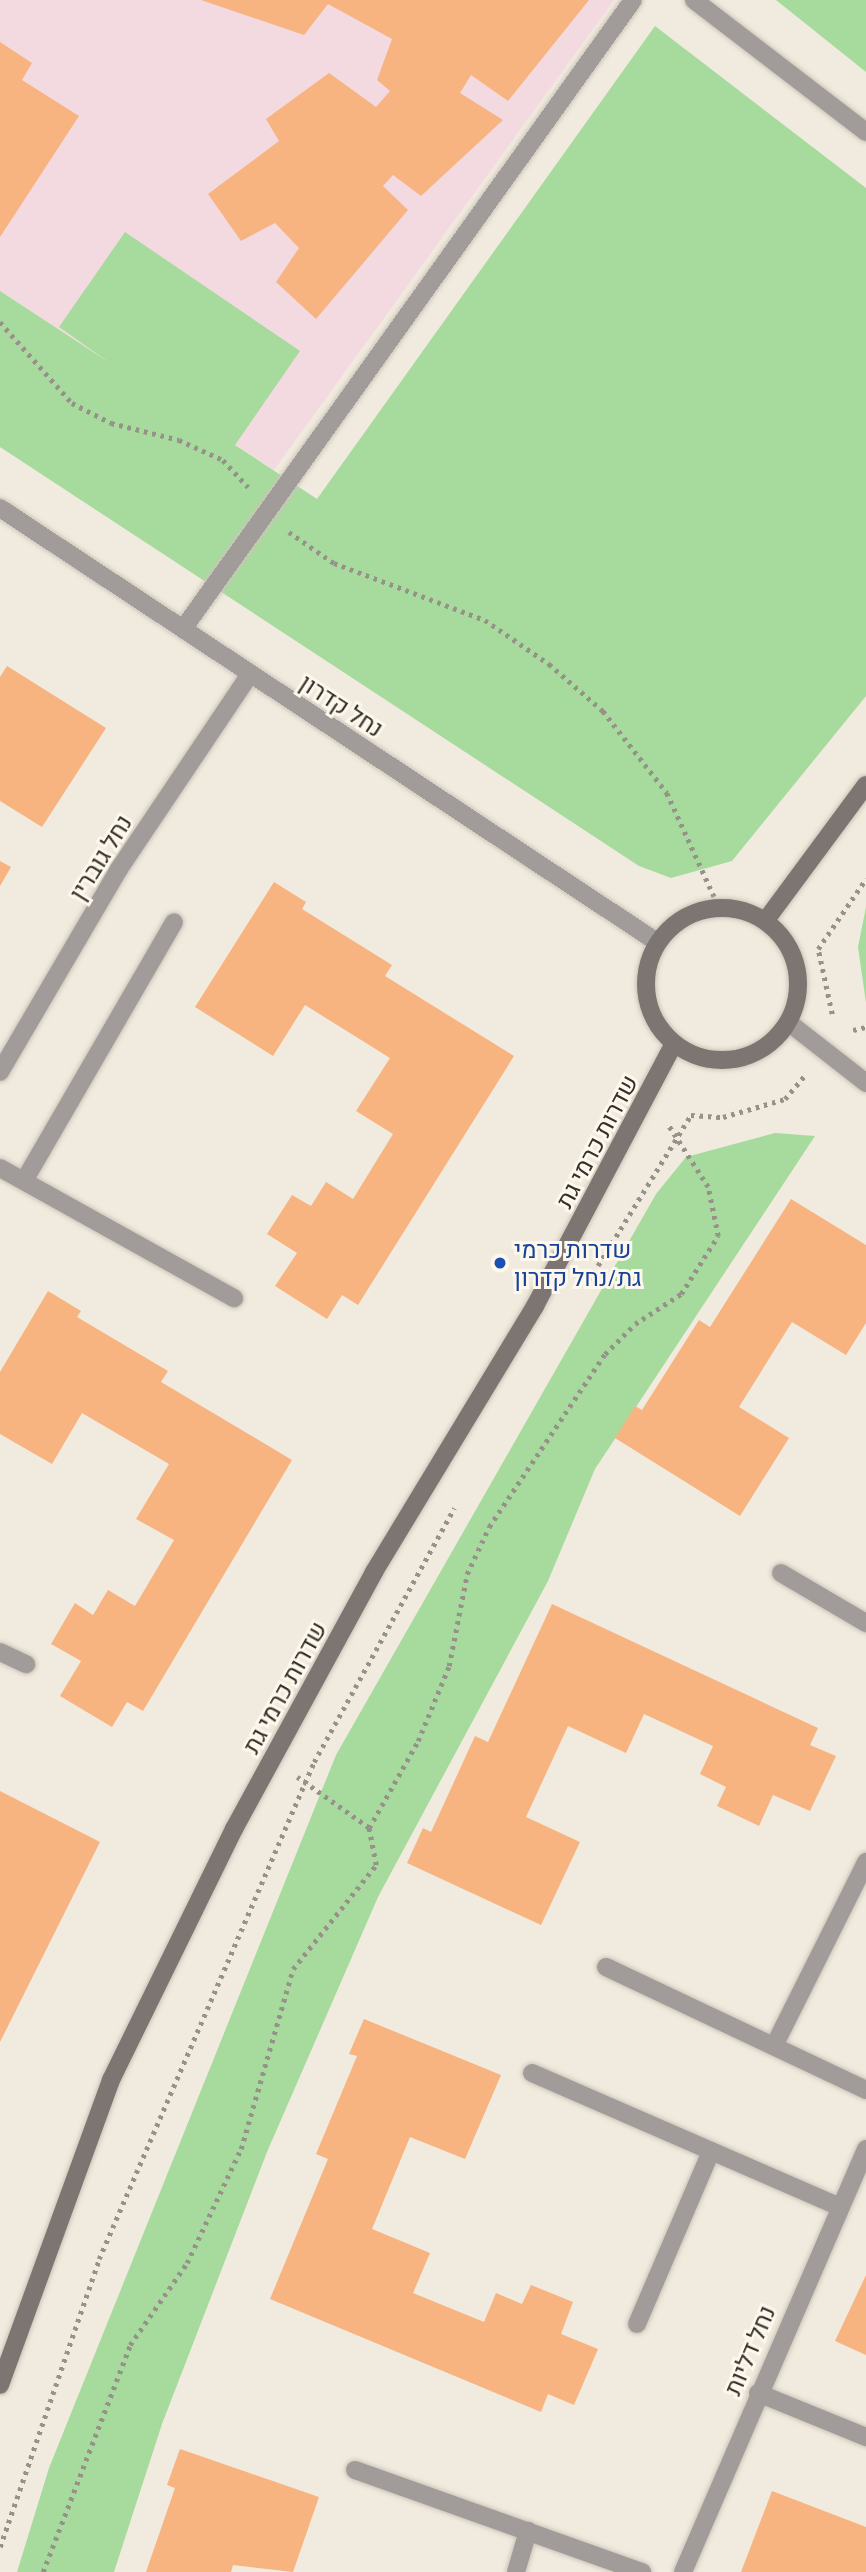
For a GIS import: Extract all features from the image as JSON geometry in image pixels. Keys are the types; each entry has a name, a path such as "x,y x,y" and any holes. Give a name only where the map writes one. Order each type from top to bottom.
{"street":[{"path":"183,629 633,0"},
{"path":"695,0 866,132"},
{"name":"נחל קדרון","path":"0,508 657,942"},
{"name":"נחל גוברין","path":"0,1072 119,870 250,674"},
{"path":"766,920 866,785"},
{"path":"719,907 766,920 782,936 796,967 797,1001 788,1022 775,1039 736,1059 693,1055 674,1044 658,1028 644,985 657,942 673,924 719,907"},
{"path":"24,1181 174,922"},
{"path":"788,1022 866,1083"},
{"name":"שדרות כרמי גת","path":"0,2385 111,2080 272,1759 649,1096 674,1044"},
{"path":"0,1168 234,1298"},
{"path":"781,1573 866,1623"},
{"path":"0,1652 26,1664"},
{"path":"774,2046 866,1862"},
{"path":"606,1967 866,2090"},
{"path":"532,2073 838,2206"},
{"name":"נחל דליות","path":"683,2572 838,2206 866,2149"},
{"path":"637,2325 711,2151"},
{"path":"758,2393 866,2437"},
{"path":"355,2470 642,2572"},
{"path":"516,2572 528,2531"}],"path":[{"path":"0,322 72,403 111,423 178,440 223,460 295,539 334,563 485,620 594,703 667,793 719,907"},
{"path":"44,2572 130,2345 187,2263 241,2150 293,1969 376,1865 369,1828 418,1741 449,1666 467,1573 489,1527 606,1354 635,1324 681,1294 718,1236 708,1187 649,1096"},
{"path":"582,1292 677,1139"},
{"path":"0,2547 99,2259 305,1782 462,1495"},
{"path":"272,1759 369,1828"}],"shaded area":[{"path":"0,0 614,0 274,470 0,291"}],"green space":[{"path":"776,0 866,0 866,72"},
{"path":"655,26 866,188 866,696 732,861 671,878 639,866 0,447 0,291 110,363 59,327 125,232 300,351 235,445 317,499"},
{"path":"866,907 866,1003 858,947"},
{"path":"775,1133 815,1136 595,1469 548,1581 378,1897 267,2152 162,2424 114,2572 17,2572 49,2468 336,1755 656,1194 686,1157"}],"building":[{"path":"201,0 589,0 508,101 471,75 460,93 503,120 421,196 393,175 383,186 408,210 316,319 276,282 299,248 275,223 241,241 208,194 279,141 266,119 329,73 376,107 390,91 377,80 392,39 328,4 304,35"},
{"path":"0,42 32,63 22,80 79,116 0,237"},
{"path":"7,666 106,728 42,827 0,801 0,677"},
{"path":"0,861 11,867 0,886"},
{"path":"274,882 306,902 302,909 392,965 385,976 514,1056 358,1305 342,1295 327,1319 275,1286 297,1253 267,1234 292,1195 311,1206 326,1182 353,1199 393,1134 356,1111 390,1058 305,1005 273,1056 195,1007"},
{"path":"791,1199 866,1245 866,1323 846,1355 792,1322 739,1407 789,1438 740,1516 615,1438 635,1406 642,1410 699,1320 710,1327"},
{"path":"48,1291 81,1311 77,1317 168,1371 161,1382 292,1460 143,1711 127,1702 112,1727 60,1696 81,1661 51,1644 75,1603 93,1615 108,1590 135,1606 174,1540 136,1519 169,1464 82,1413 52,1464 0,1434 0,1372"},
{"path":"552,1604 818,1728 810,1745 836,1756 810,1811 773,1795 759,1826 717,1806 726,1787 700,1774 713,1746 644,1714 626,1753 568,1726 526,1817 580,1842 541,1925 407,1863 423,1828 431,1832 475,1736 488,1742"},
{"path":"0,1791 100,1842 0,2042"},
{"path":"364,2019 501,2075 465,2159 410,2137 372,2229 430,2253 413,2293 484,2322 496,2293 522,2304 531,2285 573,2302 561,2334 598,2349 574,2405 548,2394 541,2412 270,2299 328,2159 316,2154 357,2056 349,2054"},
{"path":"866,2275 866,2355 835,2341"},
{"path":"180,2449 319,2497 293,2572 233,2565 231,2572 146,2572 175,2488 167,2485"},
{"path":"772,2491 866,2527 866,2572 741,2572"}],"place":[{"name":"שדרות כרמי גת/נחל קדרון","path":"500,1263"}]}
